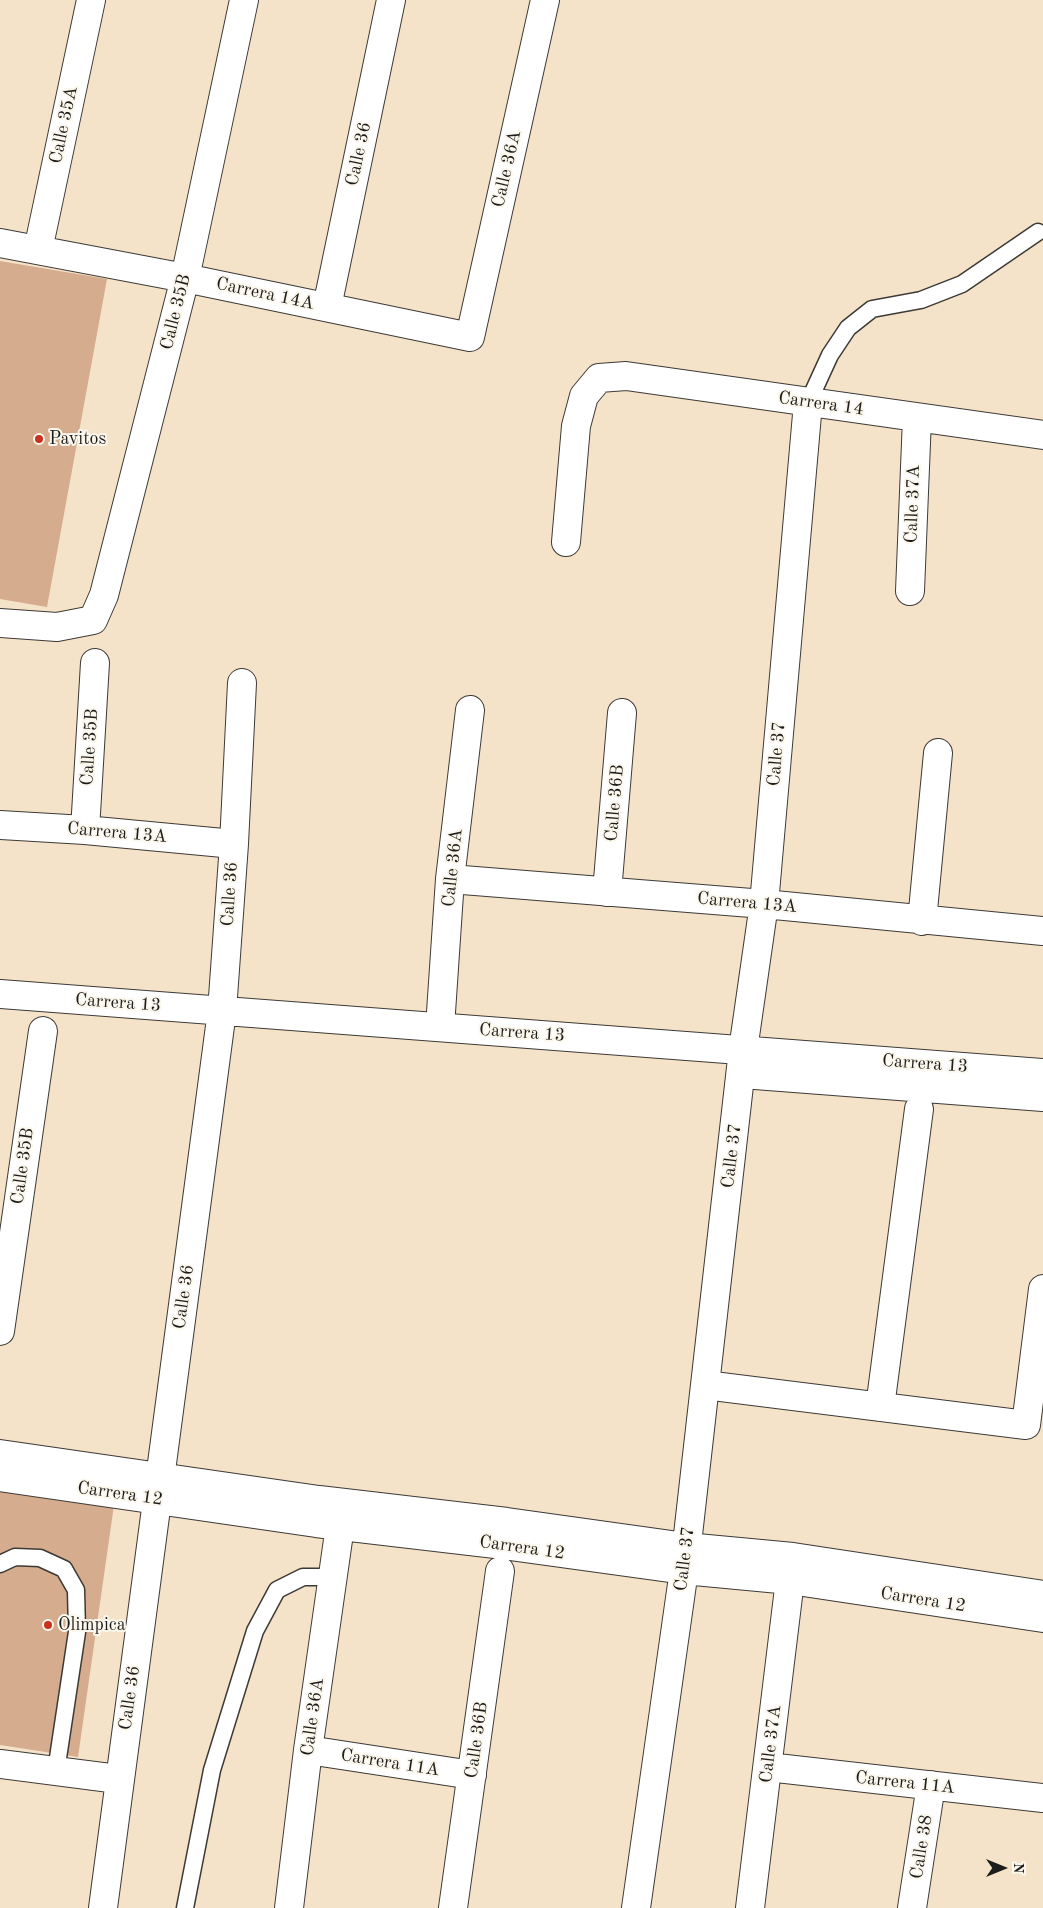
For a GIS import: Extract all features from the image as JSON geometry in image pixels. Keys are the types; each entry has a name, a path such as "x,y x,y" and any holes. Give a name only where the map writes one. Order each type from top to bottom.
{"street":[{"name":"Calle 35A","path":"38,250 91,0"},
{"name":"Calle 35B","path":"0,623 57,627 93,620 104,595 185,278 244,0"},
{"name":"Calle 36","path":"327,307 391,0"},
{"name":"Calle 36A","path":"470,337 545,0"},
{"name":"Carrera 14A","path":"0,243 185,278 470,337"},
{"name":"Carrera 14","path":"566,542 576,426 584,396 599,378 626,376 1043,435"},
{"name":"Calle 37","path":"636,1908 685,1559 743,1062 764,904 808,403"},
{"name":"Calle 37A","path":"910,591 917,418"},
{"name":"Calle 35B","path":"85,830 95,663"},
{"name":"Calle 36","path":"103,1908 118,1779 159,1488 222,1011 234,844 242,683"},
{"name":"Calle 36A","path":"440,1027 450,879 470,710"},
{"name":"Calle 36B","path":"608,892 622,713"},
{"path":"922,921 938,753"},
{"name":"Carrera 13A","path":"0,825 85,830 234,844"},
{"name":"Carrera 13A","path":"450,879 764,904 922,921 1043,931"},
{"name":"Carrera 13","path":"0,994 440,1027 1043,1097"},
{"name":"Calle 35B","path":"0,1330 43,1031"},
{"name":"Carrera 13","path":"743,1062 1043,1073"},
{"path":"880,1407 919,1109"},
{"path":"705,1385 1026,1425 1043,1289"},
{"name":"Carrera 12","path":"0,1454 159,1488 325,1517 504,1545 685,1559 793,1557 1043,1595"},
{"name":"Carrera 12","path":"0,1477 159,1488"},
{"name":"Calle 36A","path":"289,1908 308,1750 333,1577 325,1517"},
{"name":"Carrera 12","path":"685,1559 790,1580 1043,1618"},
{"name":"Calle 36B","path":"452,1908 500,1571"},
{"name":"Calle 37A","path":"750,1908 790,1580"},
{"name":"Carrera 11A","path":"308,1750 472,1775"},
{"path":"0,1764 118,1779"},
{"name":"Carrera 11A","path":"768,1768 1043,1798"},
{"name":"Calle 38","path":"912,1908 931,1785"}],"lane":[{"path":"808,403 830,355 848,328 872,309 921,300 962,284 1038,232"},
{"path":"0,1564 15,1557 40,1558 64,1569 76,1590 77,1632 56,1771"},
{"path":"186,1908 212,1770 255,1631 277,1590 303,1577 333,1577"}],"building":[{"name":"Pavitos","path":"0,261 107,279 47,607 0,599"},
{"name":"Olimpica","path":"0,1489 114,1505 78,1757 0,1745"}],"place":[{"name":"Pavitos","path":"39,439"},
{"name":"Olimpica","path":"48,1625"}]}
